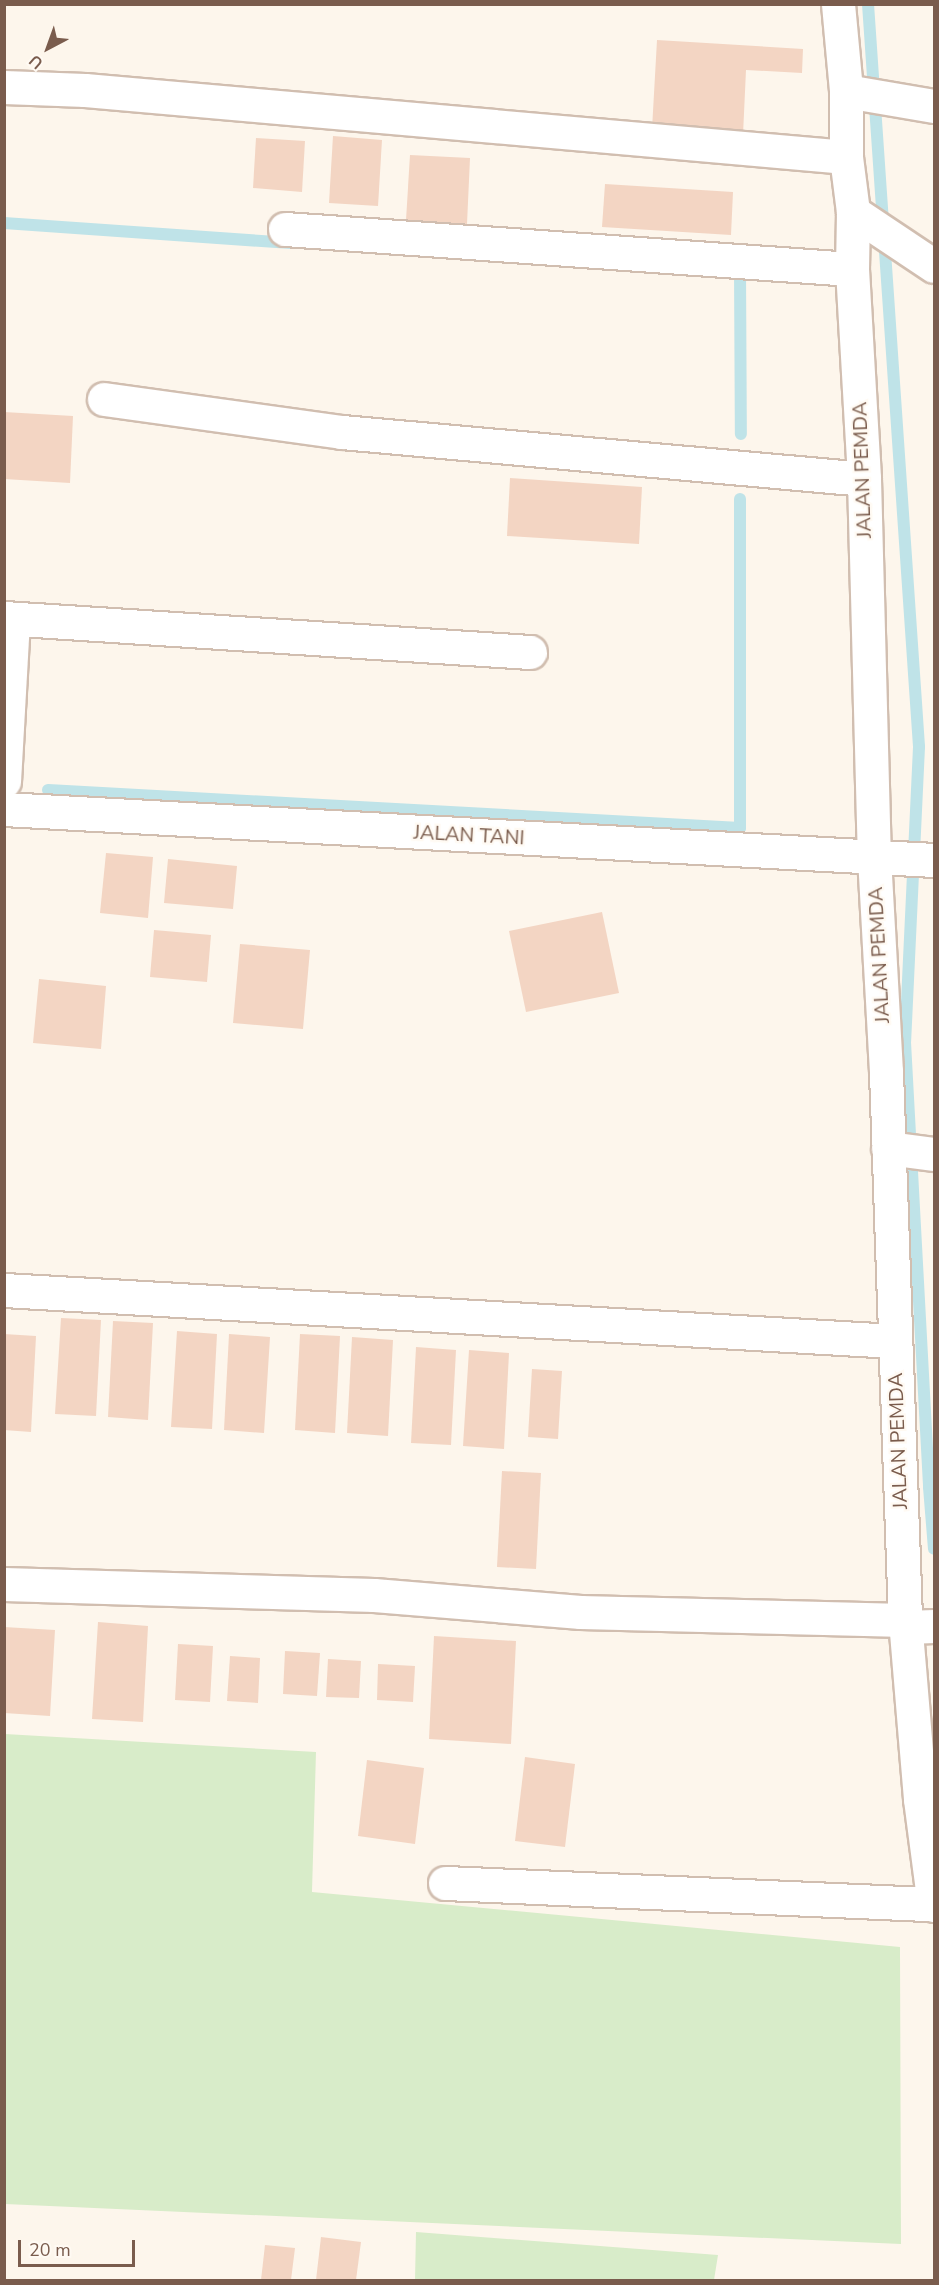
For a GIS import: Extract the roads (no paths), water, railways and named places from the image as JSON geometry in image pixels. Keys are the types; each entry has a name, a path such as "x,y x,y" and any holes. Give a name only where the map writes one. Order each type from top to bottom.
{"street":[{"name":"JALAN PEMDA","path":"838,4 866,94 846,157 858,216 852,269 886,858 888,1148 895,1341 918,1625 920,1799 934,1905"},
{"path":"4,87 97,91 846,157"},
{"path":"866,94 934,106"},
{"path":"858,216 934,266"},
{"path":"285,229 852,269"},
{"path":"104,399 342,432 864,478"},
{"path":"5,760 9,619 530,652"},
{"name":"JALAN TANI","path":"4,809 934,860"},
{"path":"888,1148 934,1154"},
{"path":"4,1290 895,1341"},
{"path":"4,1584 374,1595 580,1612 918,1625"},
{"path":"444,1883 934,1905"}],"waterway":[{"path":"868,4 919,747 905,1042 934,1549"},
{"path":"4,223 291,243"},
{"path":"733,268 740,269 741,434"},
{"path":"48,790 740,828 740,499"}]}
